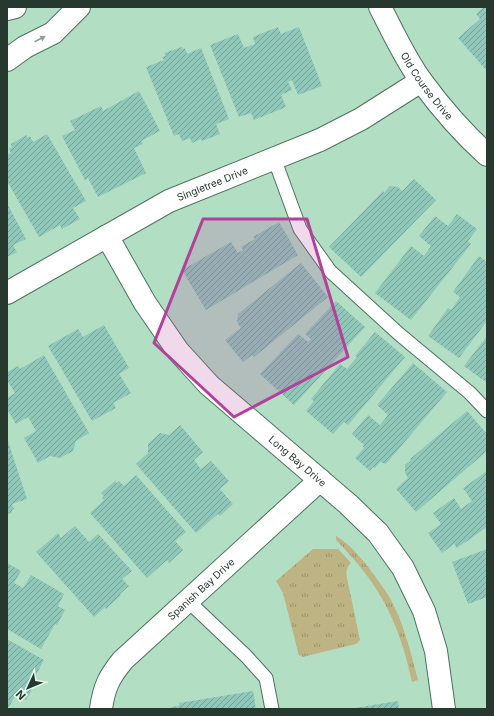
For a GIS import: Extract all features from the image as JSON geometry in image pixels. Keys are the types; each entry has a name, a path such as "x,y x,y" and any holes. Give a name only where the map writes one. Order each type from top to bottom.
{"street":[{"path":"7,9 15,7"},
{"path":"7,60 25,47 53,32 79,7"},
{"name":"Old Course Drive","path":"380,7 421,81 467,136 487,155"},
{"name":"Singletree Drive","path":"7,293 168,201 320,140 362,119 421,81"},
{"name":"Long Bay Drive","path":"107,236 145,303 178,351 209,385 348,504 378,534 403,568 424,611 436,652 444,709"},
{"name":"Spanish Bay Drive","path":"101,709 103,692 112,672 123,660 320,480"}],"lane":[{"path":"274,158 300,229 330,271 399,334 470,393 487,411"},
{"path":"188,601 246,656 266,678 272,709"}],"highlighted area":[{"path":"203,219 307,219 348,357 234,417 154,343"}],"green space":[{"path":"336,536 350,546 358,555 391,599 404,632 418,680 412,682 401,640 386,605 365,573 336,540"},
{"path":"313,549 338,549 351,563 347,568 347,576 360,640 356,644 302,657 302,655 299,656 283,593 276,581"}],"building":[{"path":"484,7 487,7 487,71 458,38 480,19 476,14"},
{"path":"278,27 281,34 299,27 322,86 298,95 292,80 288,82 292,90 281,95 286,107 254,120 251,113 239,117 210,45 238,34 244,48 255,44 253,37"},
{"path":"182,47 183,49 185,48 187,54 201,48 229,119 216,124 220,134 192,143 190,138 182,141 179,134 174,136 146,67 164,60 162,57 166,56 164,53"},
{"path":"139,91 160,131 141,141 143,144 134,148 146,173 98,197 88,178 85,180 62,136 75,130 70,121 101,106 103,111"},
{"path":"47,134 86,201 73,208 80,219 62,229 60,225 39,237 7,181 7,155 11,153 9,149 12,147 11,144 26,135 28,138 30,136 33,142"},
{"path":"414,179 436,200 361,277 329,247 383,191 384,193 390,186 398,187 402,191"},
{"path":"7,203 26,239 13,245 17,252 7,257"},
{"path":"457,214 477,229 468,241 471,244 411,320 375,293 411,246 424,256 431,246 419,236 435,216 448,226"},
{"path":"279,222 298,255 206,310 182,270 231,242 238,253 243,250 241,247 255,239 253,237"},
{"path":"479,256 487,262 487,321 459,358 428,336 448,308 451,310 460,297 453,292"},
{"path":"301,263 328,297 254,357 252,355 243,362 225,340 241,328 237,322 238,314"},
{"path":"336,301 365,327 294,405 260,374 298,334 308,342 311,339 305,334"},
{"path":"104,325 129,368 119,374 131,393 113,403 116,408 92,421 48,346 78,329 83,337"},
{"path":"375,332 405,357 348,425 344,422 333,434 306,411 314,401 311,399 340,364 347,369 357,357 355,356"},
{"path":"487,336 487,383 464,366"},
{"path":"44,355 89,433 76,441 73,451 60,458 50,456 38,463 24,438 36,431 28,417 16,424 7,409 7,398 15,393 7,380 7,372 18,366 20,369"},
{"path":"413,363 447,392 386,464 380,462 370,471 355,458 364,448 364,445 352,434 368,415 380,425 388,415 377,405"},
{"path":"467,411 487,434 487,451 416,512 396,489 408,478 405,473 405,465 411,460 410,459"},
{"path":"180,425 203,452 194,460 201,469 211,461 229,481 220,489 233,504 220,516 218,514 196,533 136,464 148,453 148,444 160,433 169,435"},
{"path":"7,438 27,499 12,504 14,509 12,510 12,513 7,514"},
{"path":"487,471 487,527 457,548 454,544 442,553 428,533 441,524 433,513 454,498 461,509 472,501 463,488"},
{"path":"136,475 186,532 175,541 183,550 169,563 167,560 147,578 90,513 104,500 102,498 104,496 101,493 115,481 117,483 119,481 124,486"},
{"path":"75,526 89,542 98,534 132,571 122,579 129,586 106,609 105,607 94,617 36,552 58,533 61,538"},
{"path":"487,549 487,597 468,604 452,562"},
{"path":"7,563 21,571 14,583 23,588 31,575 64,594 58,606 65,610 41,649 7,629"},
{"path":"7,639 44,660 32,682 36,683 26,700 16,694 9,707 7,706"},
{"path":"253,691 256,709 170,709 171,707 179,706 179,703"},
{"path":"398,701 399,709 355,709 355,708"}]}
